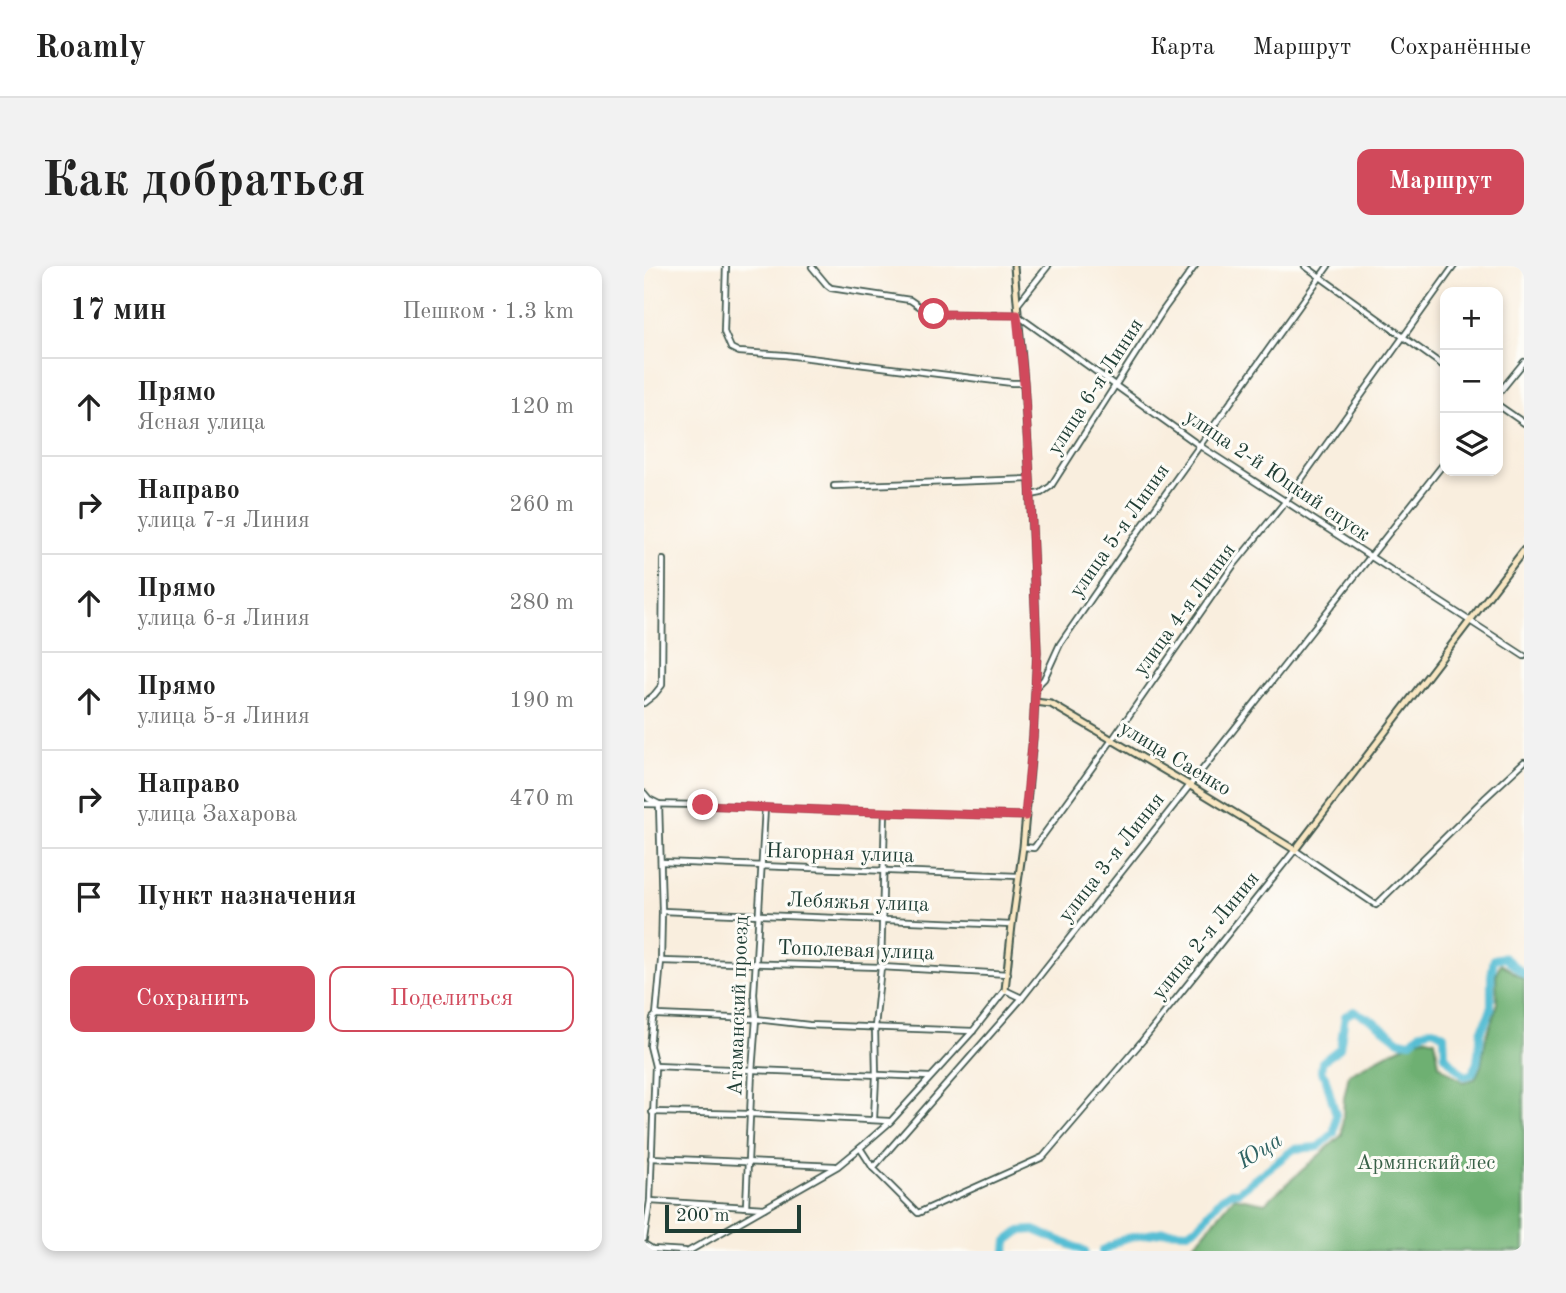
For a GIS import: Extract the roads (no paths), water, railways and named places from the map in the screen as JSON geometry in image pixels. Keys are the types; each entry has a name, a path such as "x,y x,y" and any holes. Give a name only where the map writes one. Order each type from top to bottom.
{"street":[{"path":"726,266 724,332 731,348 739,352 1024,383"},
{"path":"659,804 661,961 650,1046 655,1066 650,1201 644,1241 652,1249 687,1251 838,1166 860,1148 890,1122 973,1031 1005,990 1023,847 1037,652 1031,495 1014,266"},
{"path":"1017,306 1048,266"},
{"name":"улица 6-я Линия","path":"1031,495 1041,494 1051,486 1164,309 1195,266"},
{"path":"1305,266 1440,363"},
{"name":"улица 5-я Линия","path":"1035,688 1044,679 1060,645 1328,266"},
{"name":"улица 4-я Линия","path":"1023,847 1034,848 1233,566 1285,502 1454,266"},
{"path":"812,267 831,288 910,300 929,313 1017,315"},
{"name":"улица 2-й Юцкий спуск","path":"1017,315 1200,446 1524,656"},
{"path":"1503,388 1524,362"},
{"path":"1503,409 1524,424"},
{"name":"улица 3-я Линия","path":"873,1168 1022,999 1440,468"},
{"path":"834,486 1030,479"},
{"name":"улица 2-я Линия","path":"860,1148 873,1168 918,1213 1043,1157 1143,1041 1295,850 1524,550"},
{"path":"644,703 662,684 663,560"},
{"name":"улица Саенко","path":"1035,702 1051,704 1295,850"},
{"path":"1295,850 1376,905 1524,762"},
{"path":"644,793 659,804"},
{"path":"644,804 1025,816"},
{"name":"Атаманский проезд","path":"746,1206 765,807"},
{"path":"874,1119 885,812"},
{"name":"Нагорная улица","path":"661,862 1018,876"},
{"name":"Лебяжья улица","path":"662,911 1012,925"},
{"name":"Тополевая улица","path":"661,961 881,967 1008,974"},
{"path":"1005,990 1022,999"},
{"path":"656,1015 756,1019 809,1025 973,1031"},
{"path":"655,1066 930,1077"},
{"path":"652,1112 874,1119 890,1122"},
{"path":"651,1158 838,1166"},
{"path":"650,1201 765,1208"}],"waterway":[{"name":"Юца","path":"1102,1251 1122,1239 1165,1231 1188,1232 1197,1227 1221,1199 1231,1192 1238,1192 1294,1149 1318,1147 1334,1133 1336,1115 1325,1076 1321,1072 1322,1062 1340,1048 1345,1016 1354,1011 1372,1020 1400,1041 1411,1042 1420,1033 1433,1029 1444,1035 1445,1056 1464,1076 1472,1074 1477,1062 1481,1032 1491,1009 1494,959 1504,957 1524,974"},
{"name":"Юца","path":"1006,1251 1007,1241 1020,1231 1034,1230 1085,1251"}],"park label":[{"name":"Армянский лес","path":"1426,1163"}]}
